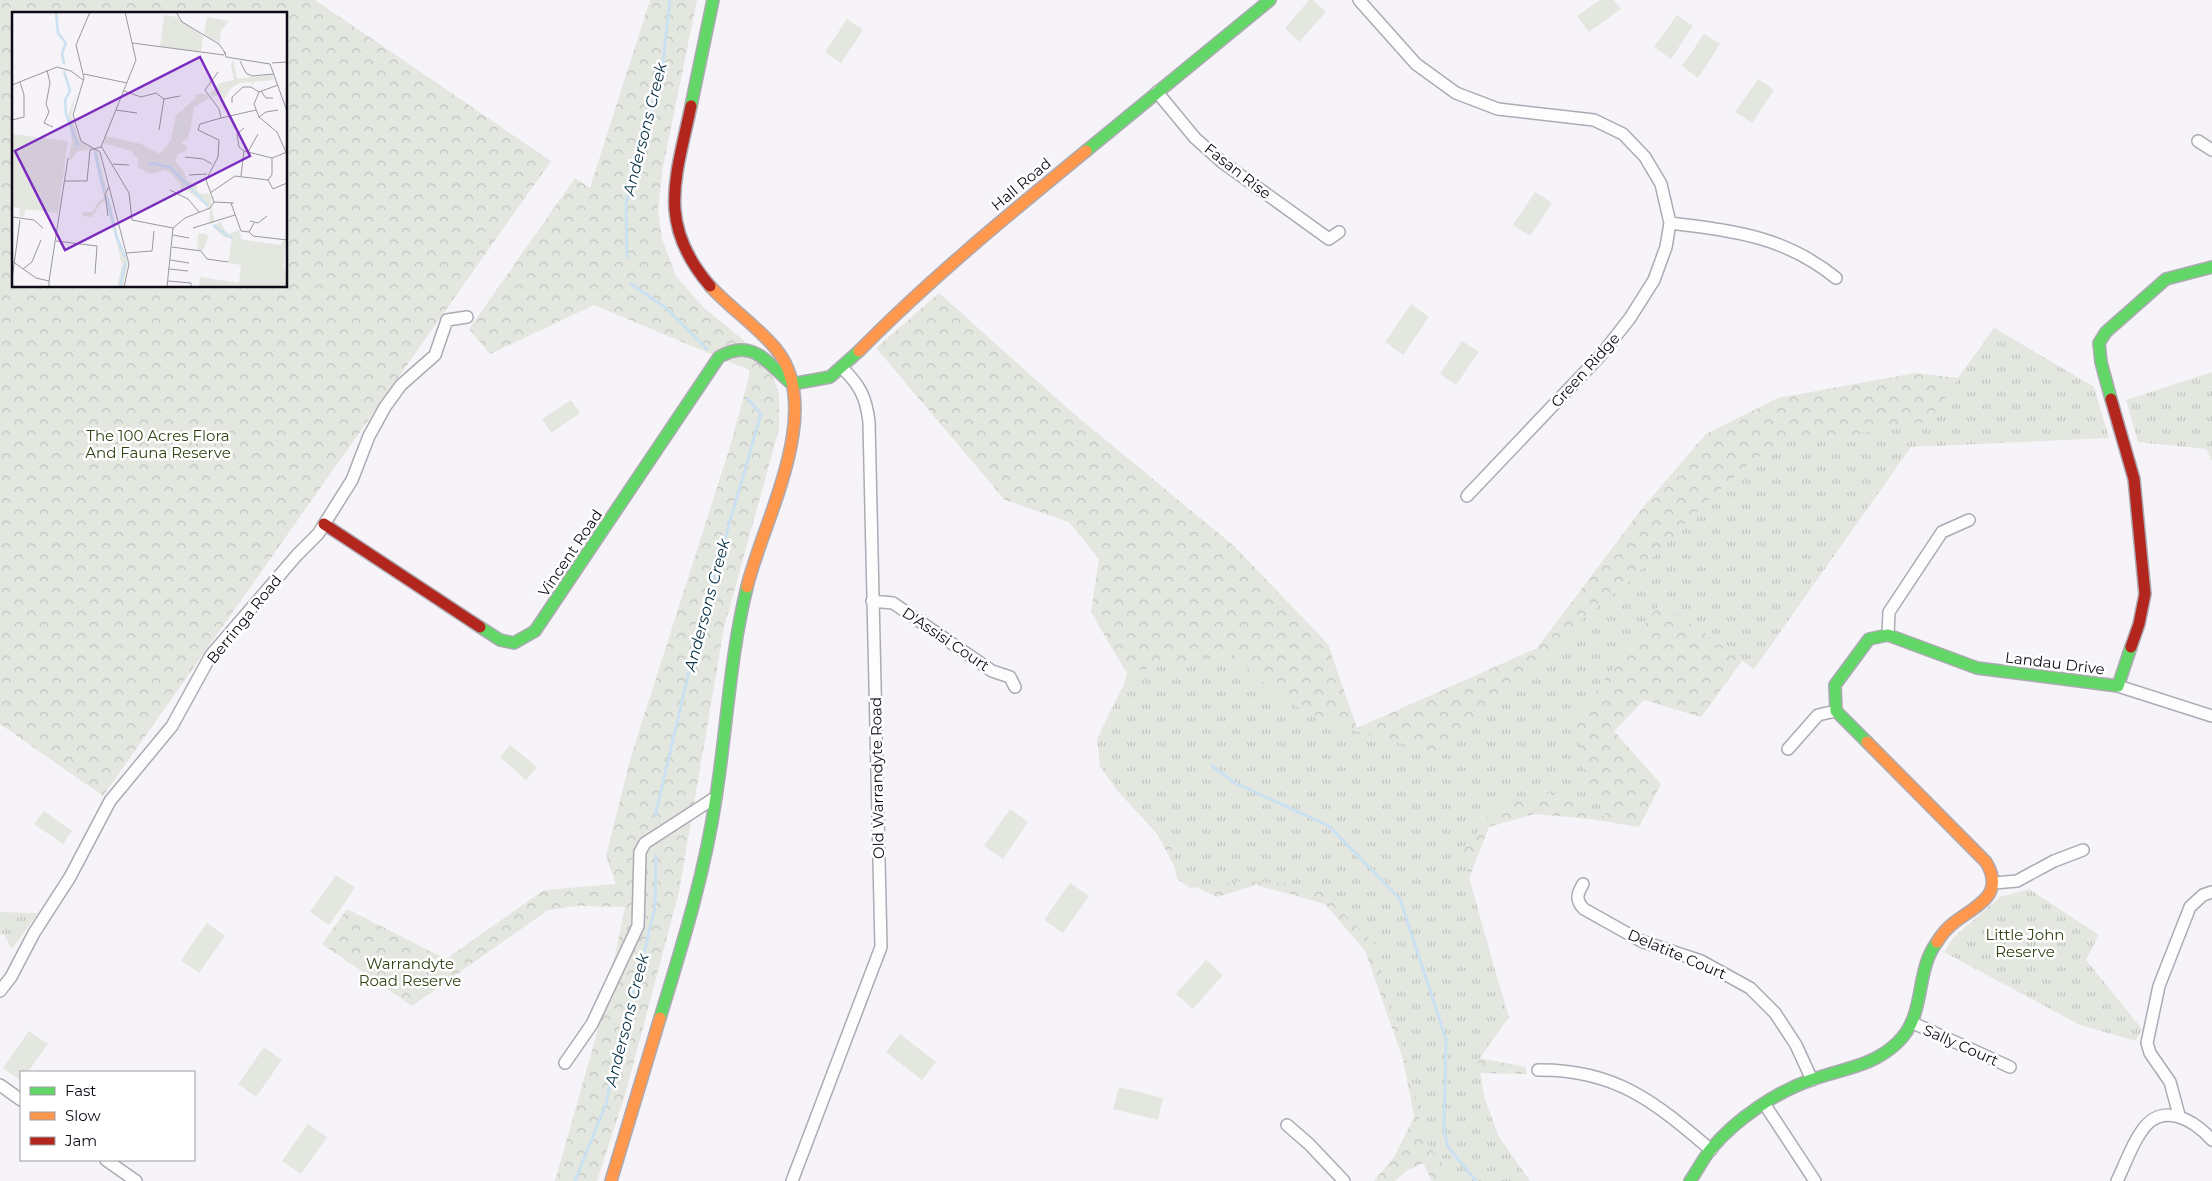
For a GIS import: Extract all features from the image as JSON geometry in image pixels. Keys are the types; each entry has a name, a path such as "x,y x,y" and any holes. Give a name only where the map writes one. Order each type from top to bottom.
{"street":[{"path":"611,1181 704,865 716,797 736,631 753,562 791,452 796,422 792,384 786,365 777,350 698,271 682,243 677,224 673,193 713,0"},
{"name":"Hall Road","path":"792,384 830,377 842,368 877,331 951,264 1270,0"},
{"path":"1359,0 1416,64 1456,93 1498,109 1594,120 1623,134 1645,157 1661,184 1670,223 1740,232 1776,244 1820,265 1836,278"},
{"name":"Fasan Rise","path":"1157,92 1195,138 1222,162 1328,245 1340,232"},
{"path":"2198,141 2212,150"},
{"name":"Green Ridge","path":"1467,496 1601,355 1630,318 1654,280 1666,247 1670,223"},
{"name":"Landau Drive","path":"1888,635 1977,668 2118,686 2139,624 2145,594 2134,479 2101,362 2100,344 2106,332 2115,322 2166,279 2212,267"},
{"name":"Berringa Road","path":"0,991 12,976 34,933 70,877 110,801 172,726 211,655 324,524 352,480 368,436 385,407 401,386 435,355 447,320 467,317"},
{"name":"Vincent Road","path":"324,524 500,640 514,643 535,631 719,357 733,349 743,348 750,350 792,384"},
{"name":"Old Warrandyte Road","path":"792,1181 881,947 869,422 866,400 862,390 856,381 842,368"},
{"path":"1690,1181 1711,1150 1738,1124 1765,1105 1812,1080 1850,1070 1882,1056 1900,1041 1913,1023 1924,968 1932,949 1946,930 1986,899 1994,882 1992,869 1986,862 1836,711 1836,685 1869,639 1888,635 1888,612 1942,532 1969,520"},
{"name":"D'Assisi Court","path":"872,601 893,603 992,671 1014,677"},
{"path":"2118,686 2212,716"},
{"path":"1788,750 1818,715 1836,711"},
{"path":"565,1063 592,1024 638,926 640,852 645,843 716,797"},
{"path":"1994,882 2017,881 2054,861 2082,850"},
{"name":"Delatite Court","path":"1583,884 1577,894 1578,903 1584,909 1641,941 1661,950 1701,961 1750,988 1775,1013 1796,1045 1812,1080"},
{"path":"2179,1115 2170,1082 2150,1053 2147,1043 2159,986 2190,907 2203,895 2212,892"},
{"name":"Sally Court","path":"1913,1023 2010,1067"},
{"path":"1538,1070 1563,1070 1605,1079 1628,1088 1654,1102 1711,1150"},
{"path":"0,1085 20,1099"},
{"path":"1765,1105 1815,1181"},
{"path":"2117,1181 2141,1131 2150,1121 2164,1116 2179,1115 2192,1121 2212,1140"},
{"path":"1286,1124 1310,1144 1344,1181"},
{"path":"107,1161 136,1181"}],"green space":[{"name":"The 100 Acres Flora And Fauna Reserve","path":"0,0 315,0 551,161 103,796 0,724"},
{"name":"Warrandyte Road Reserve","path":"650,0 697,0 663,167 658,208 662,239 676,276 704,308 747,343 774,379 779,394 779,429 724,628 679,892 625,1095 597,1181 555,1181 603,1012 625,907 576,906 548,910 412,1006 322,944 347,909 446,959 544,890 616,884 606,856 632,753 729,450 749,377 749,370 594,305 490,354 469,329 575,178 590,188"},
{"path":"1309,0 1313,0 1326,12 1299,42 1285,28"},
{"path":"1600,0 1614,0 1621,9 1589,32 1577,16"},
{"path":"1677,15 1693,26 1671,59 1654,47"},
{"path":"847,19 863,30 841,63 825,52"},
{"path":"1704,34 1720,44 1698,78 1682,66"},
{"path":"1758,79 1774,90 1752,123 1735,112"},
{"path":"1535,192 1552,203 1530,236 1513,225"},
{"path":"939,293 1073,413 1234,546 1328,644 1357,728 1537,648 1644,506 1706,434 1778,398 1915,373 1958,378 1994,328 2094,387 1909,444 1756,642 1701,717 1644,700 1614,731 1661,784 1639,827 1591,819 1534,814 1489,827 1468,881 1509,1017 1480,1058 1526,1067 1527,1074 1478,1073 1482,1121 1523,1181 1432,1181 1423,1163 1405,1172 1395,1181 1374,1181 1394,1157 1414,1117 1403,1059 1365,951 1325,904 1256,885 1217,897 1181,880 1158,835 1116,789 1099,765 1127,674 1091,612 1099,559 1069,522 1005,500 876,348"},
{"path":"1411,304 1429,317 1403,355 1385,342"},
{"path":"1994,328 2094,387 2109,438 1911,447 1754,669 1661,602 1574,722 1588,787 1613,804 1604,816 1553,793 1501,801 1462,852 1508,1017 1478,1060 1485,1100 1499,1137 1530,1181 1455,1181 1423,1138 1414,1088 1374,943 1314,885 1241,881 1190,888 1177,879 1169,831 1137,811 1100,765 1097,739 1130,672 1230,653 1284,701 1343,728 1434,752 1459,737 1478,715 1502,697 1523,675 1547,660 1577,624 1631,580 1706,502 1747,466 1791,433 1806,444 1929,421"},
{"path":"1462,341 1479,352 1456,385 1440,374"},
{"path":"2212,372 2212,461 2206,449 2138,442 2126,400"},
{"path":"571,400 580,413 551,433 542,419"},
{"path":"510,745 537,767 526,780 500,757"},
{"path":"1010,809 1028,822 1003,859 984,846"},
{"path":"44,811 72,831 63,844 34,824"},
{"path":"336,875 355,888 329,925 310,912"},
{"path":"1070,883 1089,896 1063,933 1044,920"},
{"name":"Little John Reserve","path":"2029,889 2099,935 2086,960 2142,1029 2136,1041 2080,1025 1944,952 1954,937 2000,897"},
{"path":"0,912 38,913 12,949 4,934 0,935"},
{"path":"207,923 225,936 199,973 181,960"},
{"path":"1206,960 1223,975 1193,1009 1176,994"},
{"path":"29,1031 48,1044 29,1071 20,1071 20,1080 3,1068"},
{"path":"900,1034 936,1062 922,1080 886,1052"},
{"path":"264,1047 282,1060 256,1097 238,1084"},
{"path":"1119,1087 1163,1098 1158,1120 1113,1109"},
{"path":"308,1124 327,1137 301,1174 282,1161"}],"waterway":[{"name":"Andersons Creek","path":"627,257 626,203 662,71 670,0"},
{"name":"Andersons Creek","path":"631,284 666,308 707,349"},
{"name":"Andersons Creek","path":"655,816 700,625 761,414 748,399"},
{"path":"1212,766 1235,783 1329,826 1400,899 1446,1039 1444,1130 1448,1147 1476,1181"},
{"name":"Andersons Creek","path":"575,1181 606,1104 618,1042 640,970 655,907 656,855"}],"traffic: fast":[{"path":"691,106 713,0"},
{"path":"1086,151 1270,0"},
{"path":"2111,399 2101,362 2099,343 2106,332 2166,279 2212,267"},
{"path":"480,627 500,640 514,643 535,631 719,357 741,350 750,351 767,361 792,384 830,377 859,351"},
{"path":"660,1018 692,909 706,853 720,771 741,613 747,587"},
{"path":"1867,742 1836,711 1835,685 1869,639 1888,635 1977,668 2118,686 2131,647"},
{"path":"1690,1181 1708,1153 1721,1138 1758,1107 1800,1084 1868,1062 1888,1051 1897,1043 1913,1020 1925,967 1937,942"}],"traffic: slow":[{"path":"859,351 941,273 1086,151"},
{"path":"710,286 776,349 790,374 795,403 793,434 786,466 747,587"},
{"path":"1867,742 1986,862 1991,873 1993,882 1987,897 1950,926 1937,942"},
{"path":"611,1181 660,1018"}],"traffic: jam":[{"path":"691,106 676,178 676,220 682,241 693,263 710,286"},
{"path":"2111,399 2134,479 2145,594 2139,624 2131,647"},
{"path":"324,524 480,627"}]}
